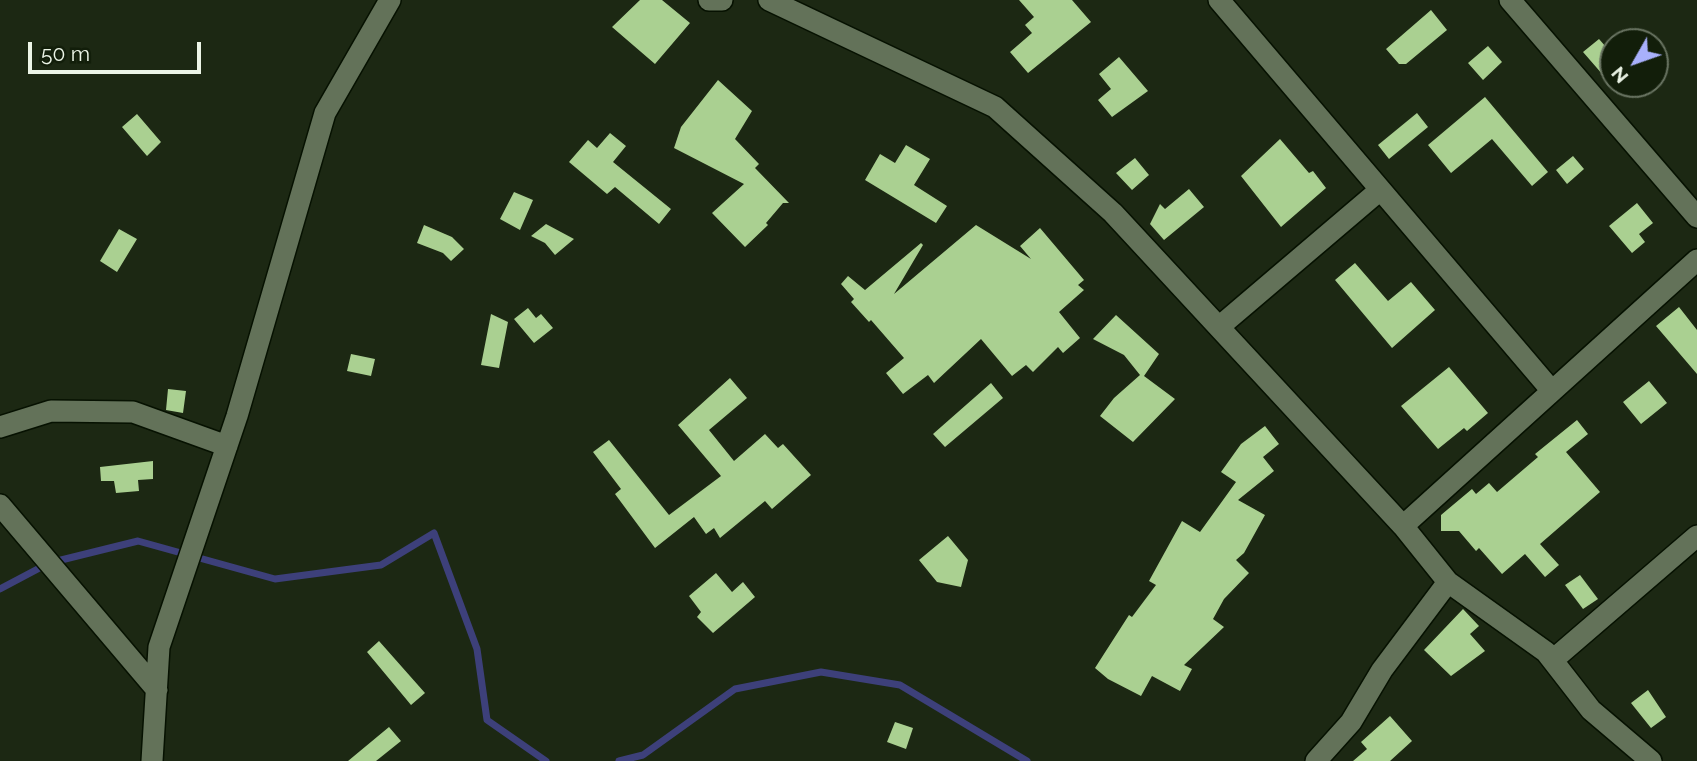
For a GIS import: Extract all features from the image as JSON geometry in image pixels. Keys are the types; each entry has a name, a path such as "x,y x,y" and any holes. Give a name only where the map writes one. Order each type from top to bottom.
{"street":[{"path":"152,761 159,647 227,446 325,113 390,0"},
{"path":"709,0 722,0"},
{"path":"769,0 995,107 1113,213 1403,526 1448,582 1553,659 1591,710 1651,761"},
{"path":"1219,0 1552,391"},
{"path":"1510,0 1697,217"},
{"path":"1219,327 1380,190"},
{"path":"1403,526 1697,260"},
{"path":"0,426 51,411 133,412 227,446"},
{"path":"0,505 157,690"},
{"path":"1553,659 1697,536"},
{"path":"1316,761 1351,722 1382,670 1448,582"}],"building":[{"path":"640,0 662,0 690,23 655,64 612,27"},
{"path":"1019,0 1072,0 1091,22 1028,73 1010,52 1032,33 1025,25 1034,17"},
{"path":"1431,10 1447,30 1406,64 1399,64 1386,49"},
{"path":"1599,39 1599,70 1583,52"},
{"path":"1488,46 1502,62 1483,80 1468,63"},
{"path":"1119,57 1148,91 1112,117 1098,100 1111,89 1099,74"},
{"path":"718,80 752,111 735,139 759,164 755,168 789,203 783,203 766,223 768,225 745,247 712,213 744,184 674,148 681,127"},
{"path":"1485,97 1548,172 1532,186 1492,139 1451,173 1428,145"},
{"path":"1417,113 1428,127 1389,159 1378,145"},
{"path":"137,114 161,142 147,156 122,127"},
{"path":"610,133 626,146 613,162 671,209 659,224 615,187 607,194 569,162 588,140 597,148"},
{"path":"1280,139 1309,173 1313,171 1326,188 1281,227 1241,176"},
{"path":"906,145 930,159 914,185 947,206 936,223 865,180 880,154 895,163"},
{"path":"1573,156 1584,169 1567,184 1556,170"},
{"path":"1135,158 1149,175 1132,190 1116,173"},
{"path":"1189,189 1204,207 1164,240 1150,224 1160,204 1165,209"},
{"path":"514,192 533,200 520,230 500,219"},
{"path":"1637,203 1653,223 1639,234 1645,242 1632,253 1609,226"},
{"path":"546,224 574,239 555,255 545,243 531,236"},
{"path":"424,225 452,237 464,249 451,261 443,253 417,243"},
{"path":"976,225 1031,259 1020,246 1040,228 1084,280 1078,285 1084,290 1059,312 1080,338 1063,353 1058,347 1033,372 1026,365 1012,376 981,339 934,383 928,375 903,394 886,373 904,358 871,320 869,322 851,302 854,299 841,284 848,276 865,290 921,243 923,245 894,294"},
{"path":"119,229 137,239 117,272 100,261"},
{"path":"1355,263 1388,301 1411,282 1435,310 1392,348 1335,280"},
{"path":"1679,307 1697,330 1697,374 1656,326"},
{"path":"528,308 536,318 541,314 553,328 534,343 514,319"},
{"path":"491,314 508,322 499,368 481,365"},
{"path":"1116,315 1159,354 1144,376 1175,399 1133,442 1100,416 1114,398 1140,375 1124,355 1093,339"},
{"path":"351,354 375,359 371,376 347,371"},
{"path":"1449,367 1488,413 1467,431 1464,428 1438,449 1401,406"},
{"path":"730,378 747,398 709,430 734,461 765,434 778,448 783,444 811,475 772,509 765,501 720,538 714,528 706,534 694,517 655,548 615,494 621,489 593,452 609,440 669,515 721,476 678,425"},
{"path":"1649,381 1667,403 1641,424 1623,402"},
{"path":"991,383 1003,398 945,447 933,434"},
{"path":"168,389 186,391 183,413 166,410"},
{"path":"1577,420 1588,434 1566,452 1600,492 1540,544 1559,565 1545,577 1525,554 1502,574 1479,548 1476,551 1459,531 1441,531 1441,515 1472,489 1476,494 1489,483 1497,492 1538,457 1535,454"},
{"path":"1265,426 1279,444 1263,457 1274,471 1238,500 1265,515 1244,553 1236,560 1249,573 1224,599 1213,619 1224,627 1184,665 1192,669 1180,691 1152,676 1141,696 1108,679 1095,668 1129,615 1132,617 1156,585 1149,581 1182,521 1200,532 1236,482 1221,472 1241,444"},
{"path":"153,461 153,479 138,480 139,491 116,493 114,481 101,481 100,467"},
{"path":"948,536 968,560 961,587 937,582 919,560"},
{"path":"716,573 732,592 743,582 755,597 713,633 697,617 701,612 689,596"},
{"path":"1580,575 1598,599 1583,609 1565,585"},
{"path":"1463,609 1479,626 1470,634 1485,651 1451,676 1424,650"},
{"path":"379,641 425,693 411,705 367,652"},
{"path":"1648,690 1666,717 1651,728 1631,703"},
{"path":"1390,716 1412,741 1390,761 1353,761 1367,749 1361,742"},
{"path":"895,722 913,728 906,749 887,742"},
{"path":"389,727 401,741 376,761 348,761"}],"waterway":[{"path":"0,589 49,563 138,541 275,579 381,565 434,533 477,649 487,720 546,761"},
{"path":"619,761 643,755 735,689 821,672 900,685 1027,761"}]}
